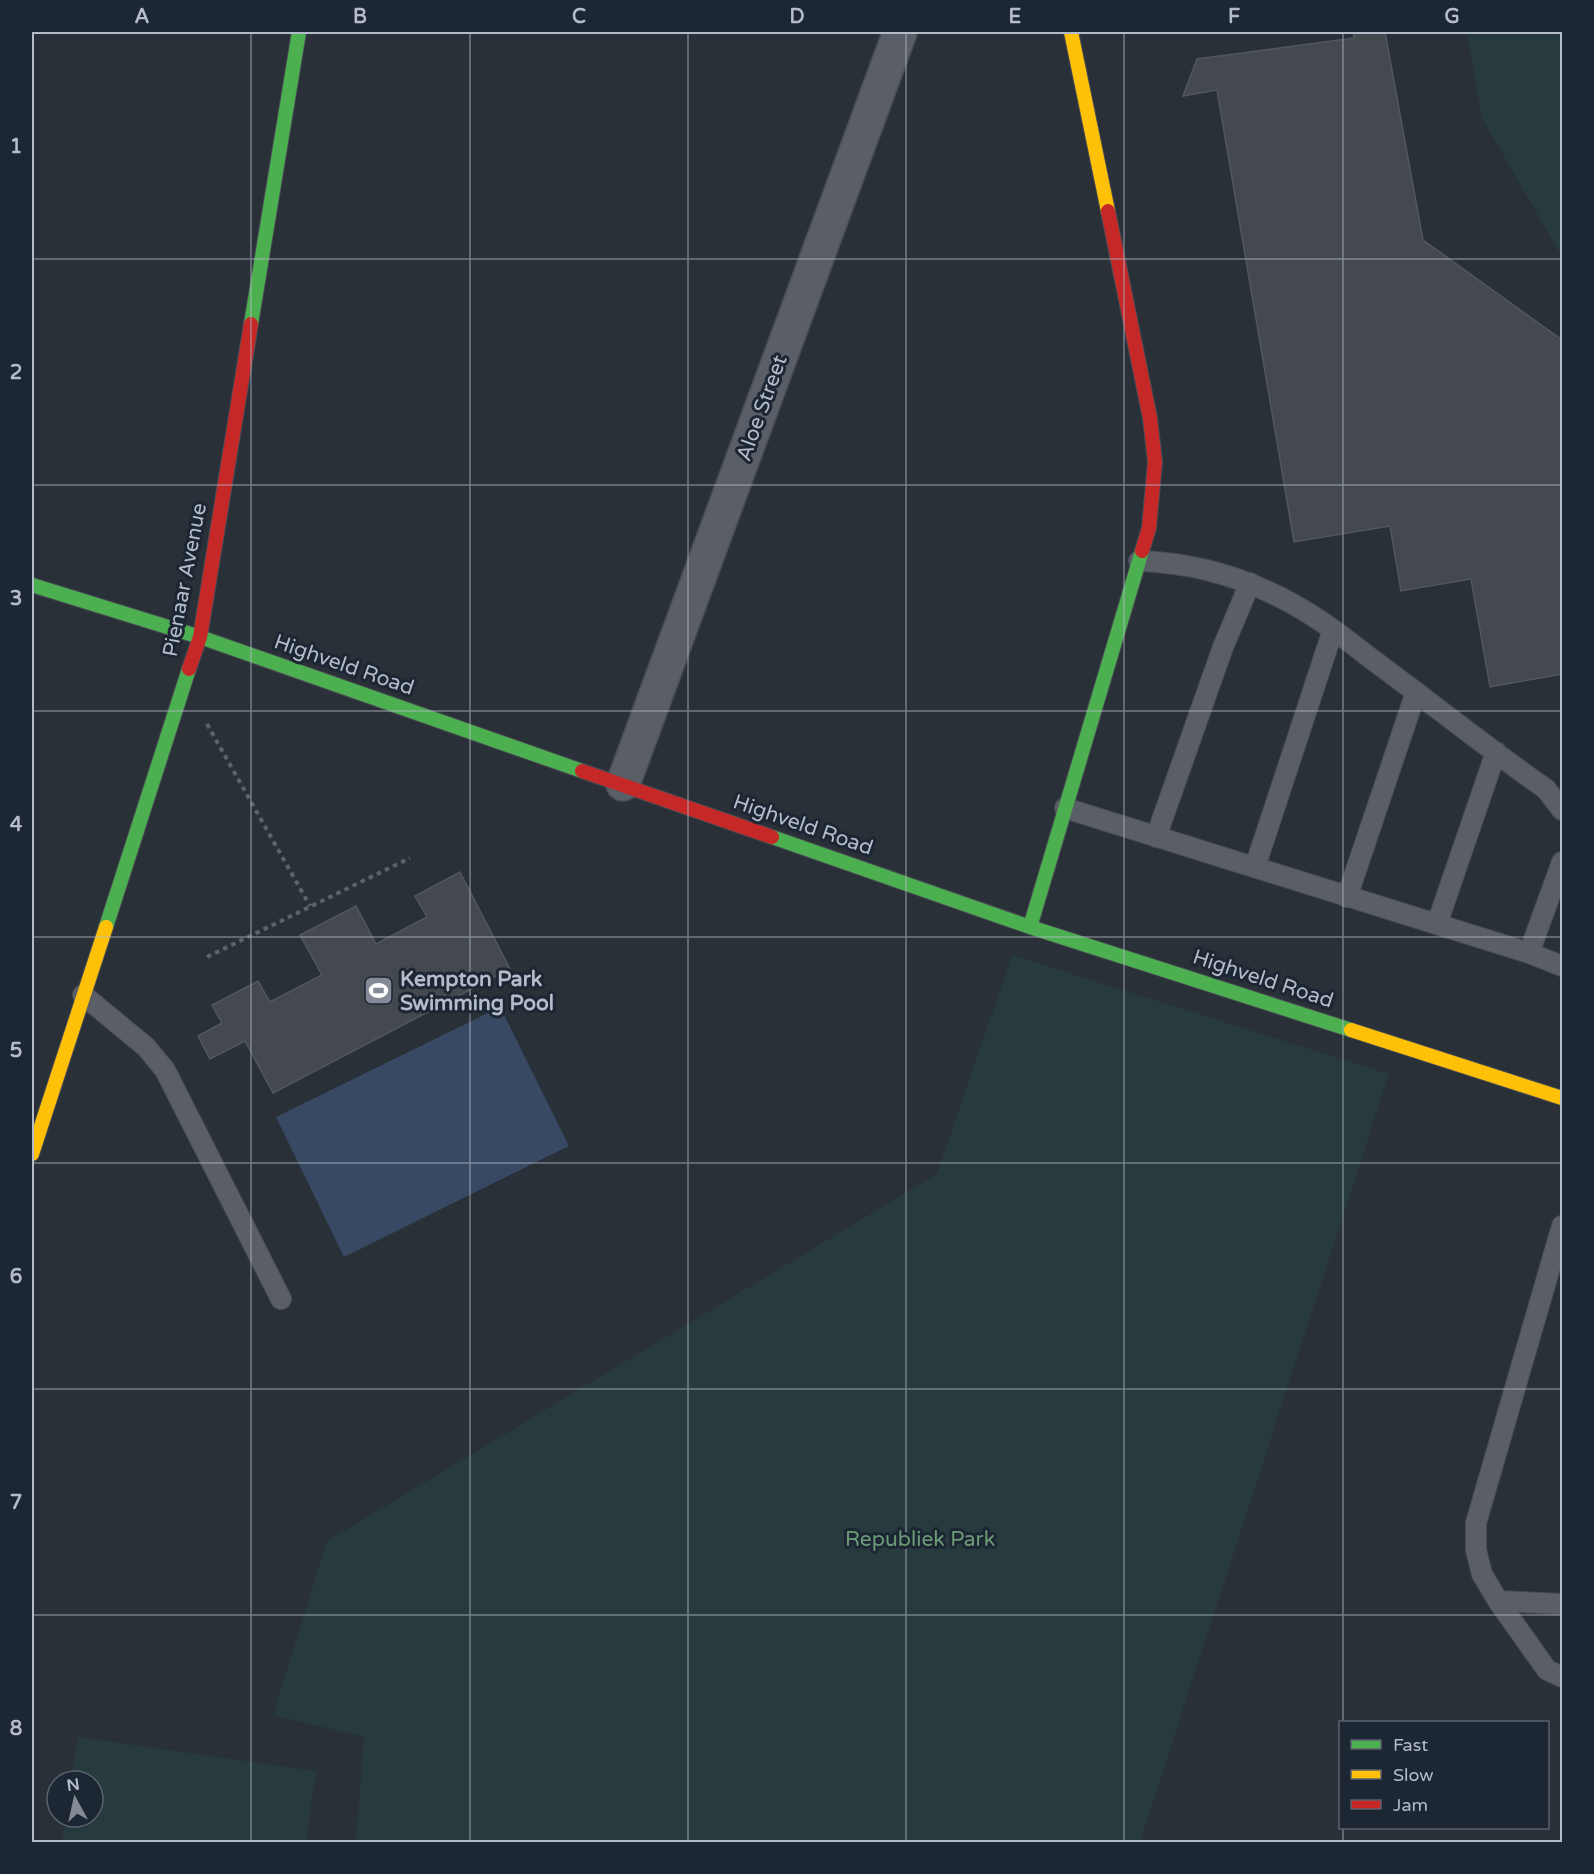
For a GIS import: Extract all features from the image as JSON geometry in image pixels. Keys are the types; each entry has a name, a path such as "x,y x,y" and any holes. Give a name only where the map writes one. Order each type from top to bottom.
{"street":[{"name":"Pienaar Avenue","path":"32,1154 200,637 299,32"},
{"name":"Aloe Street","path":"623,784 900,32"},
{"path":"1030,927 1149,528 1155,462 1150,418 1071,32"},
{"name":"Highveld Road","path":"32,585 200,637 1030,927 1563,1098"}],"lane":[{"path":"1139,561 1196,567 1250,583 1276,595 1333,630 1546,789 1563,810"},
{"path":"1156,837 1223,647 1250,583"},
{"path":"1255,867 1333,630"},
{"path":"1347,897 1416,692"},
{"path":"1437,924 1496,752"},
{"path":"1065,808 1529,953 1563,966"},
{"path":"1529,953 1563,862"},
{"path":"83,995 146,1047 165,1070 281,1299"},
{"path":"1563,1226 1476,1523 1476,1550 1482,1574 1547,1671 1563,1677"},
{"path":"1498,1601 1563,1604"}],"path":[{"path":"185,684 310,906"},
{"path":"207,957 410,858"}],"green space":[{"path":"1467,32 1562,32 1562,254 1482,118"},
{"name":"Republiek Park","path":"1012,955 1389,1074 1140,1842 356,1842 364,1737 273,1715 327,1541 937,1174"},
{"path":"78,1737 316,1771 306,1842 62,1842 64,1829 105,1829 105,1769 73,1769"}],"water":[{"path":"500,1007 569,1146 344,1257 276,1117"}],"building":[{"path":"1353,32 1385,32 1423,240 1562,340 1562,674 1490,687 1471,579 1401,591 1390,526 1294,542 1217,90 1183,96 1197,59 1354,38"},
{"name":"Kempton Park Swimming Pool","path":"460,872 510,969 273,1093 245,1041 210,1059 198,1036 222,1023 212,1005 258,981 270,1002 322,975 300,935 356,906 376,944 427,917 415,896"}],"traffic: fast":[{"path":"251,324 299,32"},
{"path":"1030,927 1142,551"},
{"path":"32,585 200,637 582,771"},
{"path":"106,927 189,669"},
{"path":"772,837 1030,927 1351,1030"}],"traffic: slow":[{"path":"1071,32 1108,211"},
{"path":"32,1154 106,927"},
{"path":"1351,1030 1562,1098"}],"traffic: jam":[{"path":"1108,211 1150,418 1155,462 1149,528 1142,551"},
{"path":"189,669 200,637 251,324"},
{"path":"582,771 772,837"}],"place":[{"name":"Kempton Park Swimming Pool","path":"379,991"}]}
